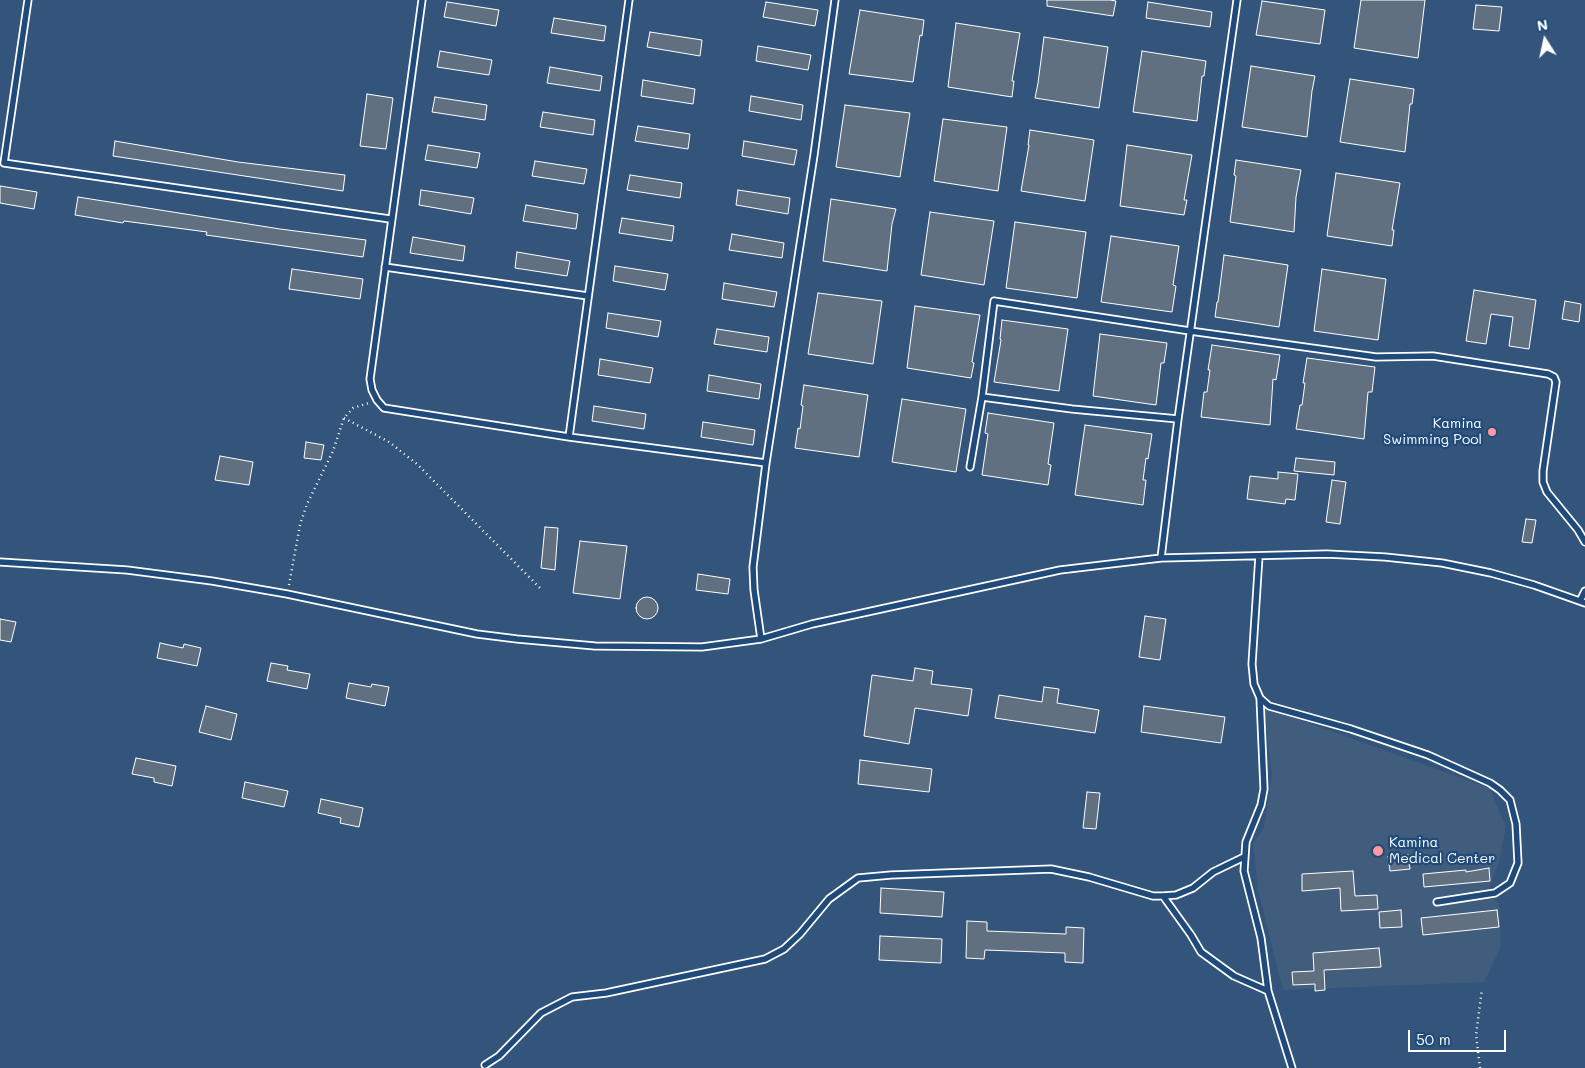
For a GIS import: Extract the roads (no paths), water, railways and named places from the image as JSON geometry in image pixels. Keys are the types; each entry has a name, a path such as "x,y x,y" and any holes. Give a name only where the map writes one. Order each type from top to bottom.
{"lane":[{"path":"28,0 4,163 390,219"},
{"path":"422,0 390,219 370,379 372,390 377,400 384,408 569,437 766,463"},
{"path":"569,437 629,0"},
{"path":"761,639 754,590 753,567 766,463 814,155 835,0"},
{"path":"1161,558 1178,419 1236,0"},
{"path":"385,267 588,296"},
{"path":"970,467 982,397 994,301 1376,357 1433,356 1548,374 1554,377 1556,382 1543,470 1543,482 1547,492 1578,530 1585,542"},
{"path":"982,397 1072,409 1178,419"},
{"path":"0,562 135,571 212,580 477,634 595,646 674,648 702,647 761,639 812,624 1060,570 1161,558 1327,554 1385,557 1442,563 1492,573 1583,602 1585,591"},
{"path":"1259,556 1252,664 1254,684 1260,698 1264,789 1261,805 1246,842 1244,871 1261,938 1268,991 1292,1068"},
{"path":"1260,698 1269,706 1351,729 1428,755 1490,783 1510,800 1516,824 1518,863 1510,883 1495,893 1438,902"},
{"path":"485,1065 498,1056 541,1013 572,997 606,993 765,959 784,949 800,934 829,900 858,878 1051,869 1090,877 1153,896 1163,896 1176,895 1193,888 1213,872 1244,857"},
{"path":"1163,896 1201,952 1234,976 1268,991"}],"place":[{"name":"Kamina Swimming Pool","path":"1492,432"},
{"name":"Kamina Medical Center","path":"1378,851"}]}
